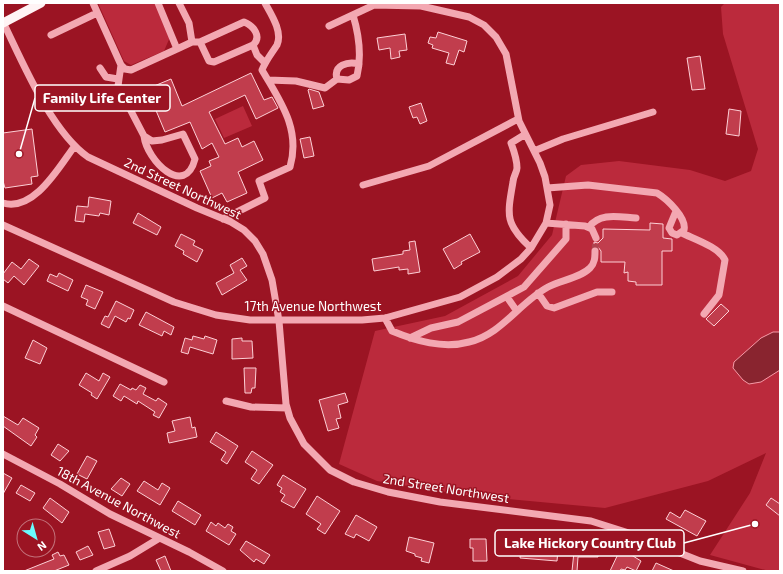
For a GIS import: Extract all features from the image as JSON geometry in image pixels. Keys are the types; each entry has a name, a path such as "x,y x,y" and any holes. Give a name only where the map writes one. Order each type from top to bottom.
{"main road":[{"path":"3,22 41,3"}],"street":[{"path":"93,3 121,65 126,69 131,70 192,42 200,42 244,22 254,28 257,37 257,42 253,45 214,62 209,61 200,42"},
{"path":"158,3 177,49"},
{"path":"179,3 188,22 192,42"},
{"path":"223,218 265,198 259,181 290,167 294,153 291,128 283,103 262,70 278,43 279,38 277,29 265,3"},
{"path":"329,26 373,4"},
{"name":"17th Avenue Northwest","path":"3,225 174,302 230,318 279,321 362,320 385,318 448,301 478,288 511,268 522,259 531,248 546,223 550,205 548,188 540,163 524,135 518,118 506,54 496,36 484,25 468,17 421,6 373,4"},
{"path":"51,35 97,13"},
{"path":"268,80 296,81 325,88 337,79 349,80 357,76 359,64 359,35 353,14"},
{"name":"2nd Street Northwest","path":"3,22 29,75 58,127 74,146 95,160 197,208 223,218 244,230 255,241 263,254 272,280 279,321 282,368 287,408 294,427 310,452 330,470 354,482 382,490 440,502 591,521 632,534 700,561 727,569 743,571"},
{"path":"253,45 257,55 265,63"},
{"path":"337,79 336,74 338,68 346,63 359,64"},
{"path":"121,65 118,79 121,93 144,136 145,146 150,155 167,172 176,176 187,174 193,167 195,159 183,134 157,141 152,141 144,136"},
{"path":"100,68 106,77 118,79"},
{"path":"534,151 562,139 653,112"},
{"path":"363,185 429,166 518,118"},
{"path":"524,135 511,143 517,169 513,181 509,216 510,224 516,234 531,248"},
{"path":"3,203 8,205 18,203 31,198 40,192 74,146"},
{"path":"548,188 588,185 657,193 666,198 676,211 684,227 682,233"},
{"path":"676,211 669,228 672,233 677,235 682,233 709,245 720,253 725,260 719,295 704,314"},
{"path":"589,227 594,220 610,216 636,218"},
{"path":"546,223 589,227 594,232 596,238"},
{"path":"409,338 431,328 458,322 524,288 566,238 566,224"},
{"path":"385,318 392,331 409,338 436,344 457,345 468,343 486,336 516,310 549,287 589,269 595,261 595,251"},
{"path":"538,294 547,306 554,308 597,292 612,292"},
{"path":"507,297 516,310"},
{"path":"3,306 164,382"},
{"path":"226,401 251,407 287,408"},
{"name":"18th Avenue Northwest","path":"3,454 158,539 189,552 223,571"},
{"path":"96,571 130,556 158,539"}],"shaded area":[{"path":"98,3 155,3 170,37 164,51 131,65 124,61"},
{"path":"725,3 780,3 780,571 769,571 710,555 750,493 766,453 708,481 605,508 466,495 377,481 339,464 375,331 445,316 518,276 552,235 566,176 581,165 619,161 690,170 725,181 751,171 758,149 723,34 721,7"},
{"path":"243,106 252,126 224,138 215,119"},
{"path":"773,332 780,332 780,370 761,382 749,384 743,380 733,368 734,362 761,338"}],"building":[{"path":"438,32 467,41 464,52 459,50 454,65 446,63 449,53 432,48 433,45 428,43 430,37 436,38"},
{"path":"405,34 407,50 399,51 400,57 391,59 390,48 379,50 377,38"},
{"path":"700,56 705,89 692,90 687,58"},
{"path":"251,73 264,100 272,97 278,108 256,119 245,95 209,112 225,144 238,138 242,147 254,141 263,160 238,172 247,193 227,202 222,193 212,198 200,171 211,166 209,161 219,157 212,143 202,149 190,122 165,132 147,89 171,79 182,106"},
{"path":"309,89 319,92 324,106 313,109"},
{"path":"421,103 427,121 420,124 417,117 413,118 409,107"},
{"path":"729,109 741,111 739,136 726,134"},
{"path":"32,129 38,176 31,177 32,184 5,188 3,181 3,133"},
{"path":"310,137 314,156 304,158 300,139"},
{"path":"89,197 111,201 109,215 100,213 99,216 85,214 84,222 75,221 77,206 88,207"},
{"path":"138,213 161,227 157,235 133,223"},
{"path":"650,223 663,224 663,238 672,239 672,251 662,251 662,285 636,285 636,282 628,281 628,272 624,273 625,262 601,262 601,251 598,247 594,246 594,242 598,243 603,238 603,229 650,230"},
{"path":"181,234 195,241 193,245 203,250 197,262 183,254 184,251 175,246"},
{"path":"470,234 480,252 461,262 462,264 454,269 443,249"},
{"path":"415,241 420,272 408,274 408,269 399,270 399,267 374,271 372,259 403,254 403,251 410,250 409,242"},
{"path":"242,258 247,266 240,270 247,280 222,295 216,283 234,273 230,265"},
{"path":"29,259 39,266 24,285 14,276 8,283 3,279 3,274 12,262 21,269"},
{"path":"59,273 73,280 68,291 47,281 50,274 57,277"},
{"path":"86,285 103,292 95,309 86,305 88,300 81,297"},
{"path":"116,301 134,310 130,319 128,318 126,322 115,316 109,328 101,324 105,316 108,317"},
{"path":"721,304 729,311 714,326 706,319"},
{"path":"146,312 174,327 171,335 164,331 162,336 139,325"},
{"path":"193,336 204,339 205,336 217,340 213,354 190,347 188,354 181,352 185,338 192,340"},
{"path":"242,338 242,341 252,341 253,358 232,359 232,339"},
{"path":"33,340 47,348 40,364 25,358"},
{"path":"244,368 256,368 255,388 252,388 251,393 245,393"},
{"path":"86,373 99,381 103,373 110,377 97,399 91,395 92,393 79,385"},
{"path":"120,384 131,390 132,388 136,390 140,385 146,388 143,394 156,401 158,398 167,404 159,418 153,415 155,412 138,401 137,404 124,396 121,401 113,396"},
{"path":"345,393 348,402 338,405 341,418 336,419 339,428 328,431 319,400"},
{"path":"3,416 18,425 23,418 39,428 35,435 37,437 31,446 3,426"},
{"path":"190,417 192,428 195,427 197,437 169,443 167,433 175,431 172,421"},
{"path":"216,432 238,446 227,464 221,460 226,452 210,442"},
{"path":"58,444 69,451 60,461 51,455"},
{"path":"252,451 273,465 259,484 251,479 257,470 245,462"},
{"path":"87,456 97,461 87,479 77,474"},
{"path":"3,473 12,478 3,494"},
{"path":"283,475 306,489 294,508 281,501 285,495 280,492 282,488 277,485"},
{"path":"121,478 130,484 122,496 111,489"},
{"path":"144,481 158,490 162,483 170,488 160,505 137,491"},
{"path":"21,485 35,493 30,501 16,493"},
{"path":"317,496 340,511 325,534 317,529 321,524 306,514"},
{"path":"50,498 69,512 62,523 43,508"},
{"path":"771,498 780,504 780,516 766,505"},
{"path":"178,501 201,515 195,525 172,511"},
{"path":"685,510 706,521 697,536 666,519 670,512 680,518"},
{"path":"356,515 377,527 369,541 356,534 354,538 345,534"},
{"path":"211,522 216,526 218,523 225,528 228,524 233,527 231,531 236,534 229,545 206,531"},
{"path":"109,529 115,546 104,549 98,532"},
{"path":"409,537 434,543 429,563 421,561 422,558 406,551"},
{"path":"470,539 486,539 487,561 473,561 473,548 470,548"},
{"path":"246,541 270,555 264,564 256,559 254,562 240,550"},
{"path":"575,542 599,544 598,557 578,557 577,571 572,571"},
{"path":"531,544 550,546 550,549 558,550 557,561 520,558 521,548 530,548"},
{"path":"88,546 93,555 80,560 76,552"},
{"path":"625,551 641,561 636,571 627,567 625,570 621,569 620,571 610,571 619,552 624,554"},
{"path":"58,552 60,556 64,555 69,565 54,571 24,571 56,558 56,553"},
{"path":"165,556 171,571 161,571 156,560"},
{"path":"656,563 674,571 652,571"}],"tunnel":[{"path":"595,251 596,238"}],"place":[{"name":"Family Life Center","path":"19,154"},
{"name":"Lake Hickory Country Club","path":"755,524"}]}
